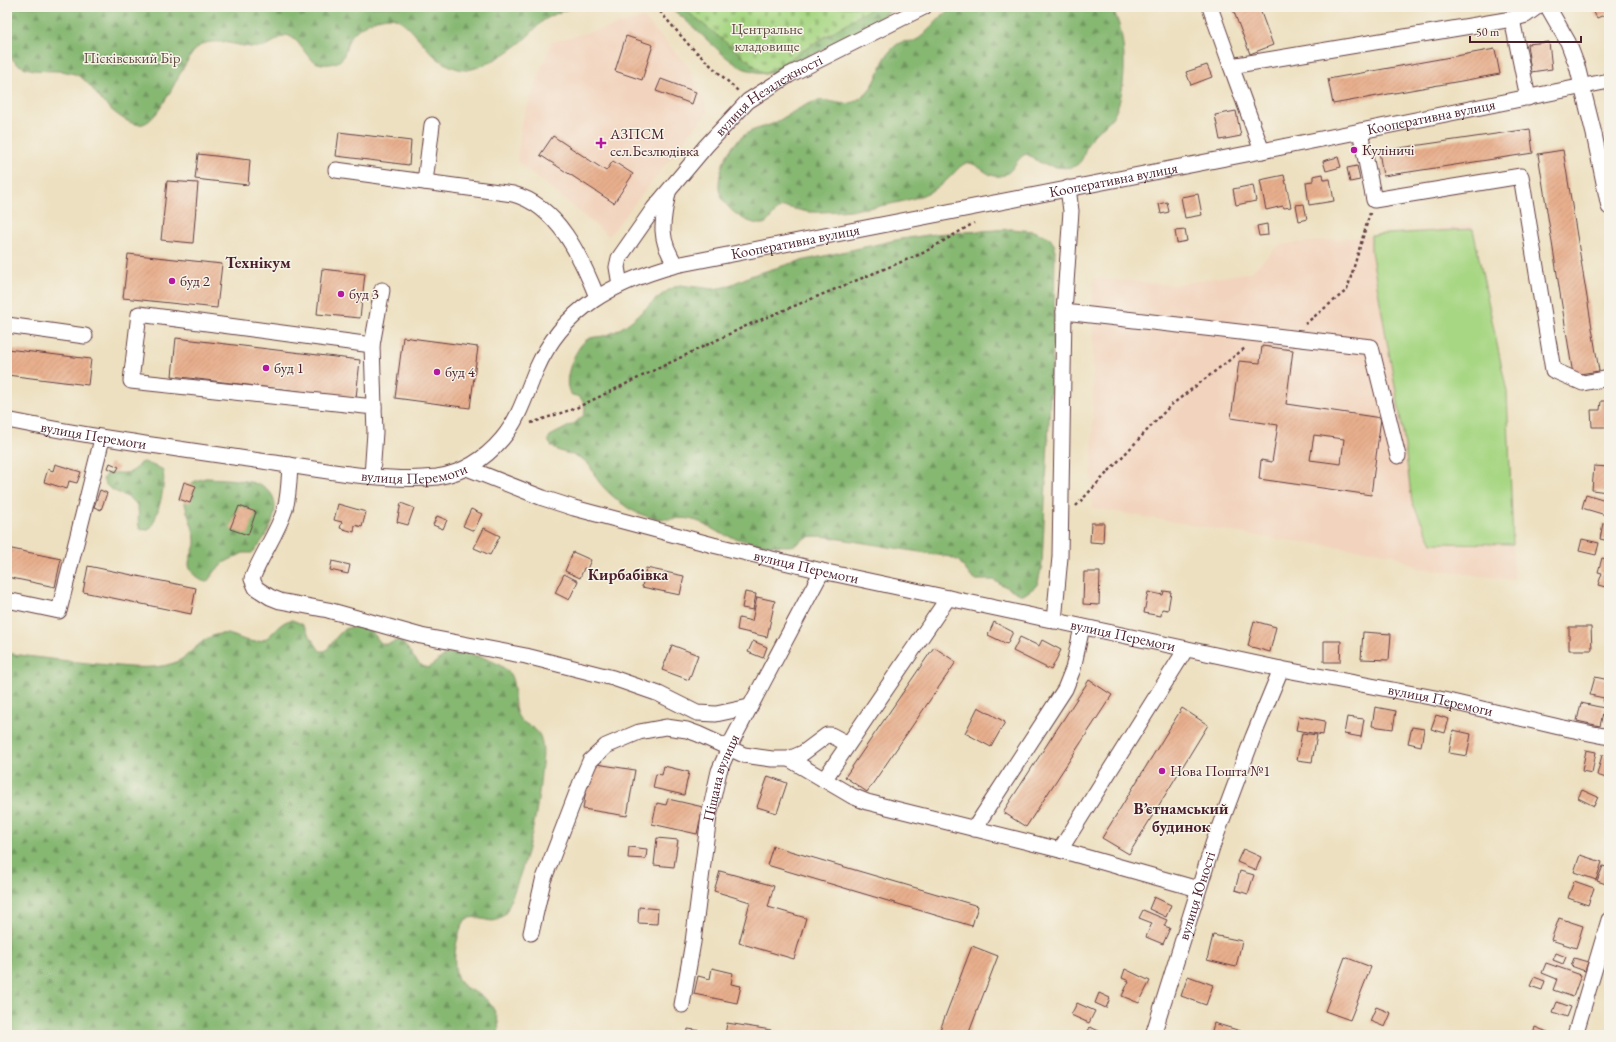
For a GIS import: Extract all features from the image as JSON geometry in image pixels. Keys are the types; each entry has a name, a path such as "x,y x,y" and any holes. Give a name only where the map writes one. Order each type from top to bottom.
{"street":[{"name":"вулиця Незалежності","path":"620,284 617,267 619,258 668,190 748,101 789,75 924,7"},
{"path":"1210,7 1262,151"},
{"path":"1231,66 1512,19 1526,15 1537,7"},
{"path":"1548,7 1568,42 1577,66 1609,207"},
{"path":"1512,19 1528,98"},
{"name":"Кооперативна вулиця","path":"467,468 485,457 501,441 511,428 536,370 550,345 570,319 597,297 620,284 653,271 676,265 1262,151 1609,81"},
{"path":"425,182 432,125"},
{"path":"1360,131 1374,200 1521,176 1553,370 1583,383 1609,378"},
{"path":"336,170 513,194 528,199 538,205 557,223 582,262 597,297"},
{"path":"1054,621 1058,579 1060,525 1064,312 1072,211 1068,188"},
{"path":"668,190 662,222 665,244 669,255 676,265"},
{"path":"372,476 375,432 372,345 382,290"},
{"path":"1064,312 1371,347 1398,456"},
{"path":"372,345 139,314 131,381 374,407"},
{"path":"7,326 85,336"},
{"name":"вулиця Перемоги","path":"7,420 102,439 372,476 405,478 436,477 452,474 467,468 543,498 574,508 713,545 822,571 1281,669 1435,698 1609,737"},
{"path":"7,600 59,611 102,439"},
{"path":"290,465 287,498 284,509 274,533 256,567 252,579 256,588 270,597 280,601 328,610 421,636 526,656 613,678 659,694 697,713 716,714 749,707"},
{"name":"Піщана вулиця","path":"682,1005 693,942 712,799 719,771 728,748 749,707 822,571"},
{"path":"824,780 948,598"},
{"path":"974,829 1068,684 1073,669 1082,627"},
{"path":"1060,850 1186,649"},
{"name":"вулиця Юності","path":"1153,1035 1220,823 1281,669"},
{"path":"531,934 543,880 580,782 594,756 606,746 639,732 666,727 687,730 744,755 772,759 789,759 803,753 827,735 831,735 848,744"},
{"path":"789,759 852,796 867,802 1060,850 1198,889"},
{"path":"1575,1035 1609,920"}],"path":[{"path":"656,7 689,45 748,101"},
{"path":"1299,326 1306,324 1347,290 1374,200"},
{"path":"511,428 576,408 748,325 923,253 977,221"},
{"path":"1060,525 1082,499 1170,406 1246,348"}],"shaded area":[{"name":"АЗПСМ сел.Безлюдівка","path":"644,18 688,66 708,111 609,236 517,161 521,125 551,42"},
{"path":"1472,225 1507,392 1514,580 1417,568 1393,554 1269,538 1092,508 1093,278 1173,285 1251,272 1279,245"}],"green space":[{"name":"Пісківський Бір","path":"7,7 575,7 559,12 544,20 527,37 507,53 482,66 466,70 446,64 431,53 403,23 396,18 389,17 374,20 354,32 349,39 342,59 335,63 317,63 306,54 293,38 286,35 262,47 220,42 204,44 197,48 191,55 157,112 150,120 143,124 138,124 132,123 115,113 102,101 82,78 66,72 31,69 23,67 15,62 8,51 6,36"},
{"name":"Центральне кладовище","path":"669,7 895,7 860,32 782,70 765,74 745,69 737,65"},
{"name":"Центральне кладовище","path":"682,7 873,7 765,74"},
{"path":"953,7 1111,7 1120,29 1123,43 1123,87 1114,115 1090,140 1082,159 1077,165 1064,168 1056,167 1039,162 1026,154 1020,158 1010,171 1004,175 992,175 973,164 964,164 937,188 912,199 883,205 821,212 809,212 785,207 777,210 770,220 763,224 752,223 733,212 720,194 719,180 725,158 733,146 743,136 753,130 772,124 800,108 817,101 822,100 847,104 857,100 870,88 886,56 895,46 902,42 914,41 918,39 939,18"},
{"path":"1011,229 1033,231 1049,237 1055,246 1054,321 1042,564 1038,583 1025,594 1020,594 993,580 975,580 959,561 950,557 822,536 808,537 793,546 761,544 728,536 700,522 690,519 661,519 646,516 628,508 613,496 599,482 586,462 576,456 555,449 548,440 550,436 575,423 584,415 585,408 583,402 579,397 572,395 567,384 570,368 580,346 589,338 607,335 625,326 672,288 680,285 713,289 725,287 753,275 792,263 901,239 935,234"},
{"path":"1473,229 1507,392 1513,544 1432,543 1412,502 1403,432 1371,251 1371,235"},
{"path":"144,462 162,469 164,482 161,499 153,524 150,529 147,530 140,529 136,504 128,497 109,488 103,480 106,474 128,473 136,468 140,463"},
{"path":"206,478 238,480 255,483 267,489 273,496 275,504 272,522 268,532 252,553 243,553 225,562 216,570 207,582 202,581 195,576 189,566 195,542 194,533 185,504 187,488 194,482"},
{"path":"292,620 302,624 320,651 325,651 347,628 359,627 373,633 384,644 399,640 407,647 419,663 428,668 448,654 463,653 492,661 507,671 513,680 516,712 522,721 538,732 543,750 540,788 532,835 509,906 503,916 494,921 476,918 466,919 459,933 455,951 455,969 457,977 461,984 485,998 489,1002 497,1018 499,1030 498,1035 7,1035 7,653 116,666 156,667 180,660 212,636 229,634 249,641 260,641 269,637 283,623"}],"building":[{"path":"1232,7 1259,7 1273,45 1250,54"},
{"path":"1591,7 1609,7 1609,13 1597,18"},
{"path":"626,36 653,45 642,80 615,71"},
{"path":"1549,42 1552,69 1531,72 1527,44"},
{"path":"1495,49 1500,74 1333,104 1328,79"},
{"path":"1207,65 1212,77 1191,85 1186,72"},
{"path":"661,79 696,92 692,104 656,91"},
{"path":"1236,111 1241,136 1220,140 1215,115"},
{"path":"1530,129 1533,153 1383,176 1379,151"},
{"path":"339,132 411,141 409,165 336,156"},
{"path":"553,136 606,171 613,161 633,174 614,203 540,155"},
{"path":"1563,150 1599,371 1573,375 1538,154"},
{"path":"198,154 250,160 248,185 195,179"},
{"path":"1338,157 1341,167 1326,171 1323,161"},
{"path":"1357,166 1360,180 1350,182 1347,168"},
{"path":"1323,174 1324,180 1330,179 1334,201 1309,205 1306,182 1313,181 1313,176"},
{"path":"1284,175 1291,207 1284,208 1283,206 1266,210 1260,180"},
{"path":"167,181 198,183 193,243 161,240"},
{"path":"1253,185 1256,201 1236,205 1233,189"},
{"path":"1198,194 1202,215 1185,218 1181,197"},
{"path":"1167,202 1169,212 1161,214 1159,204"},
{"path":"1304,204 1307,219 1299,221 1296,205"},
{"path":"1267,224 1268,235 1259,236 1257,226"},
{"path":"1185,230 1187,241 1177,243 1175,231"},
{"name":"буд 2","path":"128,254 222,264 217,308 123,298"},
{"name":"буд 3","path":"322,269 365,274 360,318 317,314"},
{"name":"буд 4","path":"403,337 478,347 470,408 395,398"},
{"name":"буд 1","path":"176,338 360,360 356,398 172,376"},
{"path":"1262,346 1293,350 1286,404 1381,418 1371,495 1259,479 1261,460 1272,462 1278,425 1231,418 1239,361 1260,363","holes":["1314,435 1344,439 1341,464 1310,460"]},
{"path":"7,349 91,359 88,385 7,375"},
{"path":"1601,401 1609,401 1609,427 1592,427 1591,410 1600,410"},
{"path":"110,463 119,467 116,472 108,468"},
{"path":"55,464 81,472 77,483 69,481 67,489 44,482 48,469 53,471"},
{"path":"1594,466 1609,467 1607,492 1592,490"},
{"path":"184,482 196,486 190,503 179,499"},
{"path":"100,490 107,493 101,510 94,507"},
{"path":"1586,494 1609,501 1609,516 1582,508"},
{"path":"401,503 414,508 408,525 397,522"},
{"path":"338,504 366,512 362,527 355,525 354,532 340,528 342,522 334,520"},
{"path":"239,506 256,512 248,535 230,529"},
{"path":"471,509 482,514 474,531 463,526"},
{"path":"437,516 447,520 443,529 433,525"},
{"path":"1091,523 1104,523 1103,543 1090,542"},
{"path":"1603,523 1609,525 1609,541 1600,539"},
{"path":"484,528 500,536 490,555 474,548"},
{"path":"1582,539 1599,543 1596,555 1579,551"},
{"path":"7,548 61,559 55,587 7,577"},
{"path":"573,552 591,560 587,569 584,568 580,578 565,571"},
{"path":"1602,558 1609,560 1609,588 1598,585 1602,573 1598,572"},
{"path":"332,561 350,565 348,574 330,570"},
{"path":"88,566 196,588 191,614 83,592"},
{"path":"646,568 684,576 680,595 642,587"},
{"path":"1084,572 1100,572 1099,605 1083,604"},
{"path":"564,574 578,581 569,600 555,593"},
{"path":"1164,591 1171,592 1168,610 1162,609 1161,616 1144,613 1148,592 1163,595"},
{"path":"745,592 756,594 753,610 742,608"},
{"path":"757,597 775,601 767,637 737,630 739,618 752,621"},
{"path":"1254,621 1276,627 1270,652 1248,646"},
{"path":"994,622 1013,632 1007,644 988,635"},
{"path":"1569,627 1591,627 1592,650 1569,650"},
{"path":"1363,632 1391,634 1389,660 1361,659"},
{"path":"1020,637 1039,646 1042,640 1061,650 1051,670 1013,651"},
{"path":"753,641 767,647 763,658 748,652"},
{"path":"1324,641 1341,641 1340,662 1324,662"},
{"path":"672,645 698,655 689,680 662,670"},
{"path":"934,647 956,662 867,792 845,777"},
{"path":"1595,677 1609,680 1609,703 1603,702 1604,698 1590,695"},
{"path":"1089,680 1112,695 1026,827 1003,812"},
{"path":"1581,703 1604,708 1600,726 1577,721"},
{"path":"978,707 1005,722 991,747 965,733"},
{"path":"1375,707 1396,711 1393,729 1372,726"},
{"path":"1182,708 1208,725 1129,854 1102,838"},
{"path":"1436,715 1449,719 1445,733 1431,729"},
{"path":"1299,716 1325,721 1323,735 1296,730"},
{"path":"1347,717 1364,719 1361,737 1344,734"},
{"path":"1412,727 1424,729 1421,746 1408,743"},
{"path":"1453,730 1471,734 1467,756 1449,753"},
{"path":"1302,733 1317,735 1312,762 1297,760"},
{"path":"1586,750 1596,752 1592,773 1582,771"},
{"path":"1602,755 1609,756 1609,779 1597,775"},
{"path":"590,763 635,770 627,816 583,809"},
{"path":"664,766 689,772 684,795 653,788 656,774 662,775"},
{"path":"768,776 787,783 777,813 757,807"},
{"path":"1582,790 1598,797 1594,806 1578,798"},
{"path":"668,799 703,807 697,834 652,824 657,803 666,805"},
{"path":"657,838 678,840 674,867 654,865"},
{"path":"773,846 978,906 972,926 767,865"},
{"path":"629,847 647,849 646,859 628,858"},
{"path":"1243,849 1261,857 1256,870 1237,862"},
{"path":"1580,855 1602,862 1596,880 1574,872"},
{"path":"1603,866 1609,868 1609,885 1597,881"},
{"path":"720,871 774,886 768,907 806,918 794,959 739,943 750,902 714,891"},
{"path":"1240,871 1254,875 1248,894 1235,890"},
{"path":"1574,881 1594,888 1588,905 1568,898"},
{"path":"1154,897 1171,905 1166,917 1149,909"},
{"path":"639,907 658,909 657,924 638,923"},
{"path":"1143,910 1167,920 1164,926 1170,928 1163,944 1146,937 1152,923 1139,918"},
{"path":"1559,918 1583,926 1576,948 1551,940"},
{"path":"1213,935 1242,941 1236,967 1207,960"},
{"path":"972,946 998,956 968,1035 938,1035"},
{"path":"1556,953 1566,957 1563,964 1553,960"},
{"path":"1345,957 1371,967 1350,1020 1325,1011"},
{"path":"1574,958 1588,962 1585,971 1571,966"},
{"path":"1546,963 1581,975 1573,997 1553,990 1557,979 1542,973"},
{"path":"712,968 733,973 731,984 741,986 737,1003 694,994 698,976 710,979"},
{"path":"1125,969 1150,981 1139,1003 1122,996 1129,981 1122,978"},
{"path":"1188,976 1213,985 1206,1005 1181,996"},
{"path":"1534,977 1545,981 1542,990 1530,986"},
{"path":"1099,993 1110,998 1106,1008 1095,1003"},
{"path":"1557,1002 1571,1007 1567,1017 1553,1012"},
{"path":"1077,1003 1095,1011 1089,1023 1071,1015"},
{"path":"1376,1007 1391,1013 1385,1027 1370,1021"},
{"path":"727,1023 771,1030 770,1035 725,1035"},
{"path":"1214,1023 1254,1035 1211,1035"},
{"path":"1090,1027 1108,1035 1086,1035"},
{"path":"1535,1027 1550,1033 1550,1035 1533,1035"},
{"path":"688,1029 717,1033 716,1035 687,1035"}],"place":[{"name":"АЗПСМ сел.Безлюдівка","path":"601,143"},
{"name":"Куліничі","path":"1354,150"},
{"name":"буд 2","path":"172,281"},
{"name":"буд 3","path":"341,294"},
{"name":"буд 1","path":"266,368"},
{"name":"буд 4","path":"437,372"},
{"name":"Нова Пошта №1","path":"1162,771"}],"district":[{"name":"Технікум","path":"258,262"},
{"name":"Кирбабівка","path":"628,574"},
{"name":"В’єтнамський будинок","path":"1181,817"}]}
